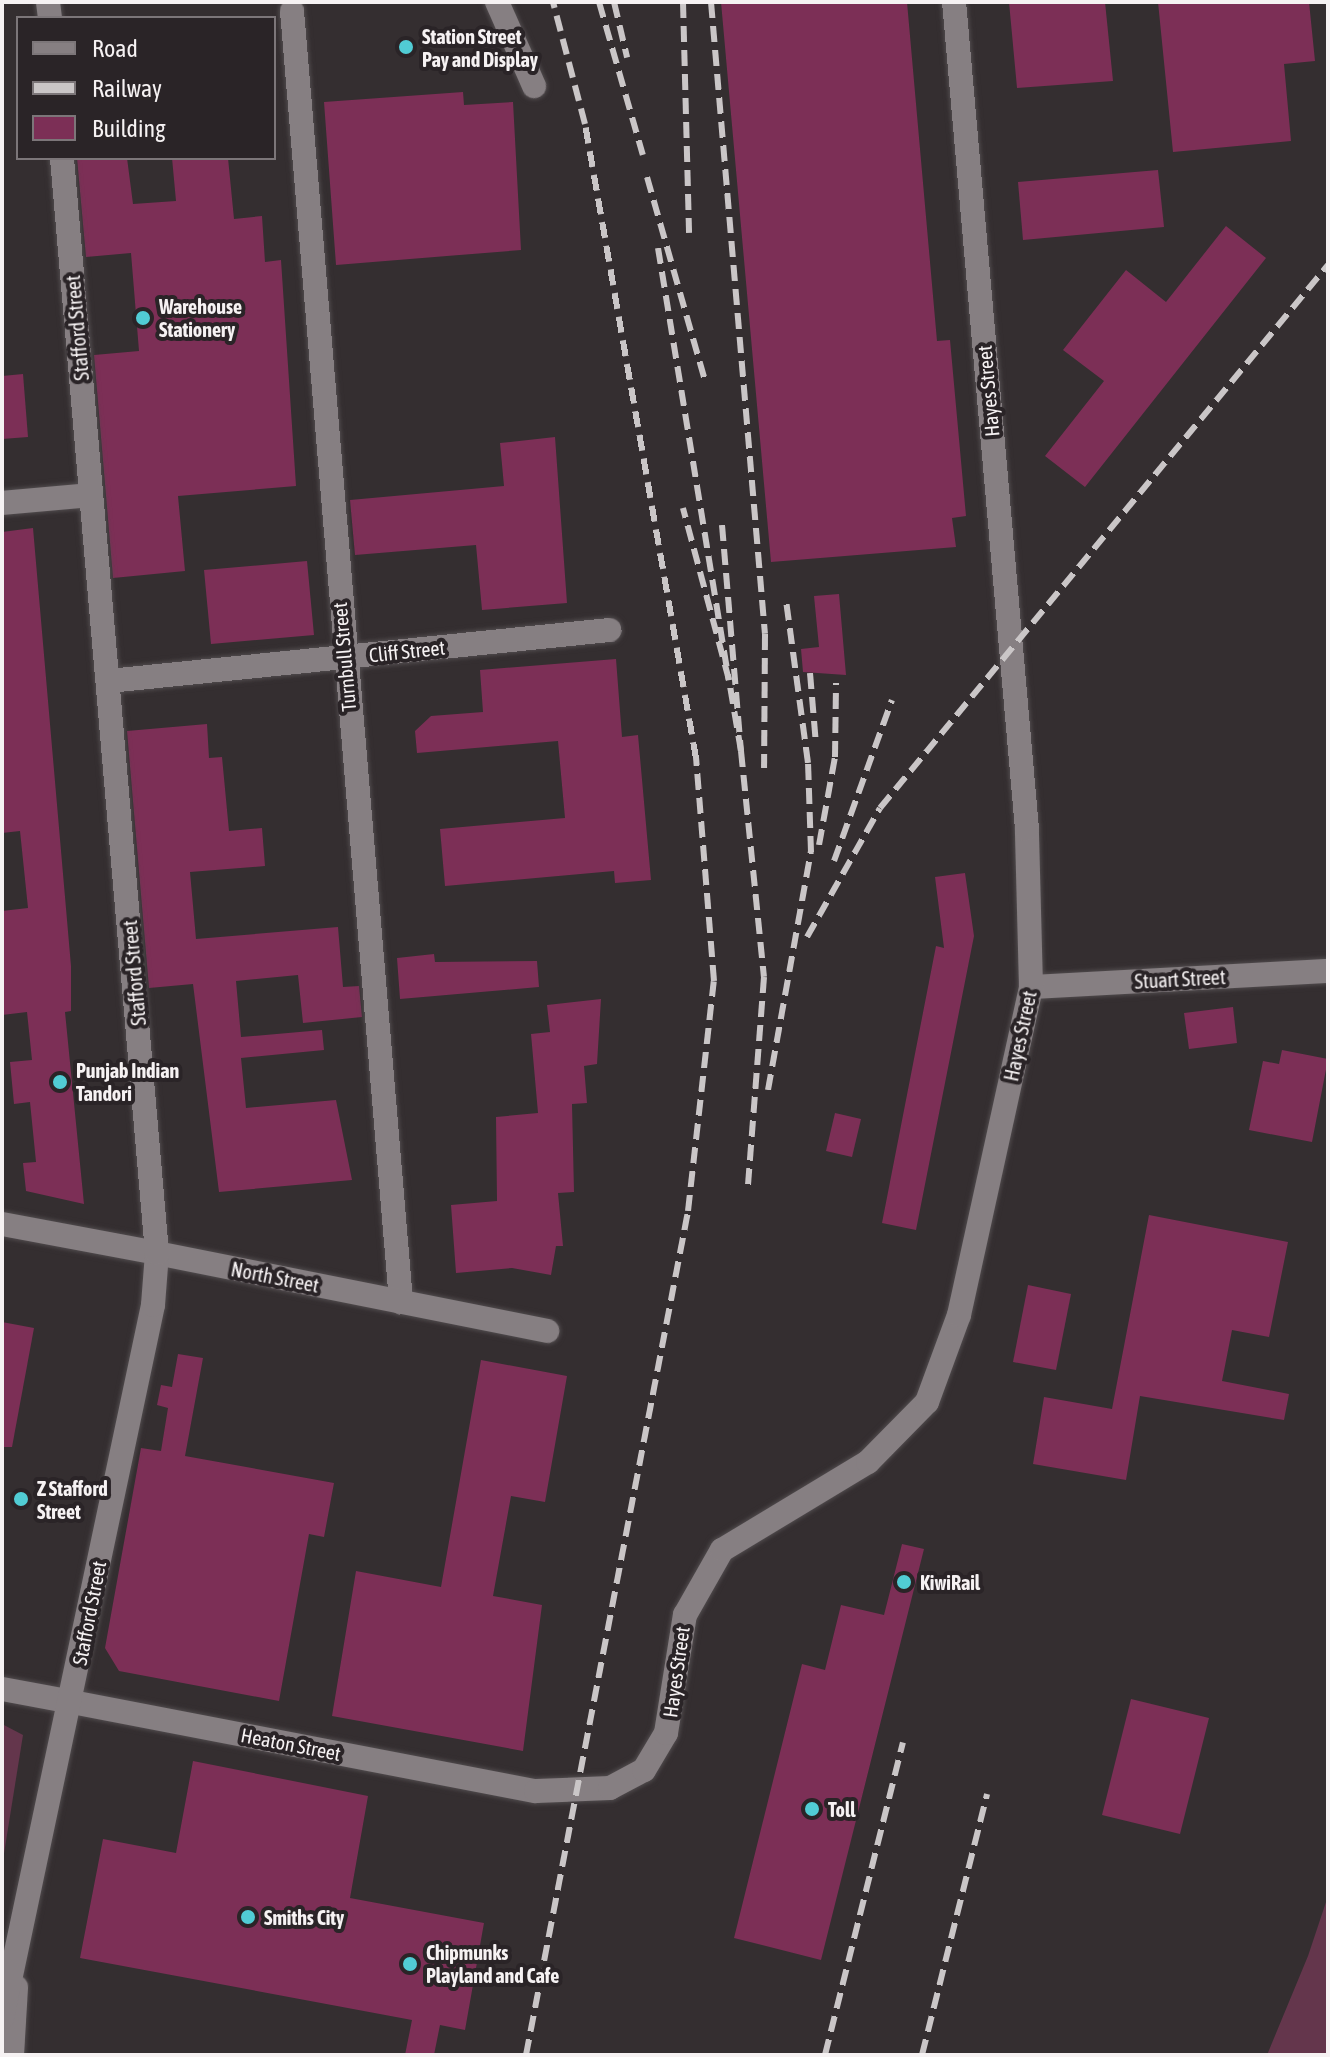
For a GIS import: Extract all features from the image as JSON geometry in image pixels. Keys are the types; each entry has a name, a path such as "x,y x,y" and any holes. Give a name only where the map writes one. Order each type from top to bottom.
{"main road":[{"path":"497,2 534,86"},
{"name":"Hayes Street","path":"580,1794 636,1776 658,1750 671,1716 685,1615 722,1550 868,1462 927,1402 959,1315 1031,987 1027,829 954,2"},
{"name":"Turnbull Street","path":"292,11 344,658 401,1302"},
{"name":"Stafford Street","path":"17,1969 153,1305 157,1253 62,160"},
{"path":"2,503 91,495"},
{"name":"Cliff Street","path":"109,681 609,630"},
{"name":"Stuart Street","path":"1031,987 1328,971"},
{"name":"North Street","path":"2,1224 547,1331"},
{"name":"Heaton Street","path":"2,1689 580,1794"},
{"path":"2,2018 17,1969"},
{"path":"12,2055 17,1969"}],"shaded area":[{"path":"2,1724 23,1735 2,1866"},
{"path":"1328,1896 1328,2055 1267,2055 1308,1956"}],"building":[{"path":"721,2 907,2 937,341 950,340 966,516 952,518 956,547 771,562"},
{"path":"1009,2 1105,2 1113,81 1017,88"},
{"path":"1158,2 1309,2 1315,61 1284,64 1291,141 1173,152"},
{"path":"463,92 464,105 513,102 521,250 336,265 324,102"},
{"path":"77,160 127,160 133,204 176,201 172,160 228,160 234,219 262,216 265,262 281,260 296,486 178,496 185,571 113,578 94,355 139,351 131,253 86,257"},
{"path":"1158,170 1164,227 1023,240 1018,182"},
{"path":"1226,226 1266,258 1085,487 1045,456 1104,381 1063,350 1126,270 1166,302"},
{"path":"23,374 28,437 2,439 2,376"},
{"path":"555,437 567,603 482,610 476,545 355,555 350,500 504,486 500,443"},
{"path":"33,528 71,966 71,1011 65,1012 84,1204 26,1191 23,1163 36,1162 30,1102 14,1104 10,1062 32,1060 27,1012 2,1015 2,911 28,908 20,831 2,833 2,532"},
{"path":"307,561 314,635 211,644 204,570"},
{"path":"839,594 846,675 803,672 801,649 819,647 814,596"},
{"path":"616,659 622,737 638,735 651,880 615,883 614,871 445,886 440,829 565,818 558,741 417,753 415,731 431,716 483,712 480,670"},
{"path":"207,724 209,758 222,757 229,831 262,828 265,866 190,872 196,939 338,927 343,987 359,986 362,1017 303,1023 298,975 236,981 241,1037 322,1030 324,1050 241,1058 246,1108 336,1100 352,1180 219,1192 193,984 149,988 127,731"},
{"path":"965,873 974,936 916,1230 882,1223 936,946 944,948 935,877"},
{"path":"434,954 435,962 537,961 539,987 400,999 397,958"},
{"path":"601,999 597,1064 584,1066 587,1103 572,1104 574,1192 558,1193 563,1246 556,1246 551,1275 512,1268 456,1273 451,1205 497,1201 496,1117 538,1113 531,1034 550,1032 547,1005"},
{"path":"1233,1007 1237,1043 1189,1049 1184,1013"},
{"path":"1282,1050 1328,1059 1312,1142 1249,1130 1263,1061 1279,1064"},
{"path":"835,1113 861,1119 852,1157 826,1151"},
{"path":"1149,1215 1288,1242 1269,1337 1232,1330 1222,1381 1289,1394 1284,1420 1140,1396 1126,1480 1033,1464 1044,1397 1112,1409"},
{"path":"1028,1285 1071,1294 1056,1370 1013,1362"},
{"path":"2,1322 34,1328 12,1447 2,1447"},
{"path":"178,1354 203,1358 185,1456 334,1483 324,1537 309,1534 279,1701 119,1671 105,1648 141,1448 161,1451 168,1408 157,1405 161,1385 172,1387"},
{"path":"481,1360 567,1376 545,1502 511,1496 493,1596 542,1605 523,1751 332,1716 356,1571 441,1587"},
{"name":"Toll","path":"902,1544 924,1549 821,1960 734,1938 802,1664 825,1670 841,1605 884,1615"},
{"path":"1131,1699 1209,1718 1180,1834 1102,1815"},
{"path":"193,1761 368,1796 350,1898 484,1923 465,2030 440,2025 434,2055 405,2055 412,2020 80,1958 103,1839 176,1853"}],"railway":[{"path":"526,2055 688,1211 714,981 696,758 585,124 553,2"},
{"path":"599,2 643,155"},
{"path":"614,2 627,57"},
{"path":"683,2 689,233"},
{"path":"711,2 765,634 764,768"},
{"path":"647,177 705,380"},
{"path":"658,248 729,680 683,508"},
{"path":"807,937 880,808 1328,265"},
{"path":"722,525 741,751 729,680"},
{"path":"768,1090 811,852 808,763 786,600"},
{"path":"810,673 816,744"},
{"path":"819,845 835,757 836,683"},
{"path":"834,861 892,700"},
{"path":"741,751 764,977 748,1187"},
{"path":"825,2055 903,1743"},
{"path":"922,2055 987,1794"}],"place":[{"name":"Station Street Pay and Display","path":"406,47"},
{"name":"Warehouse Stationery","path":"143,318"},
{"name":"Punjab Indian Tandori","path":"60,1082"},
{"name":"Z Stafford Street","path":"21,1499"},
{"name":"KiwiRail","path":"904,1582"},
{"name":"Toll","path":"812,1809"},
{"name":"Smiths City","path":"248,1917"},
{"name":"Chipmunks Playland and Cafe","path":"410,1964"}]}
